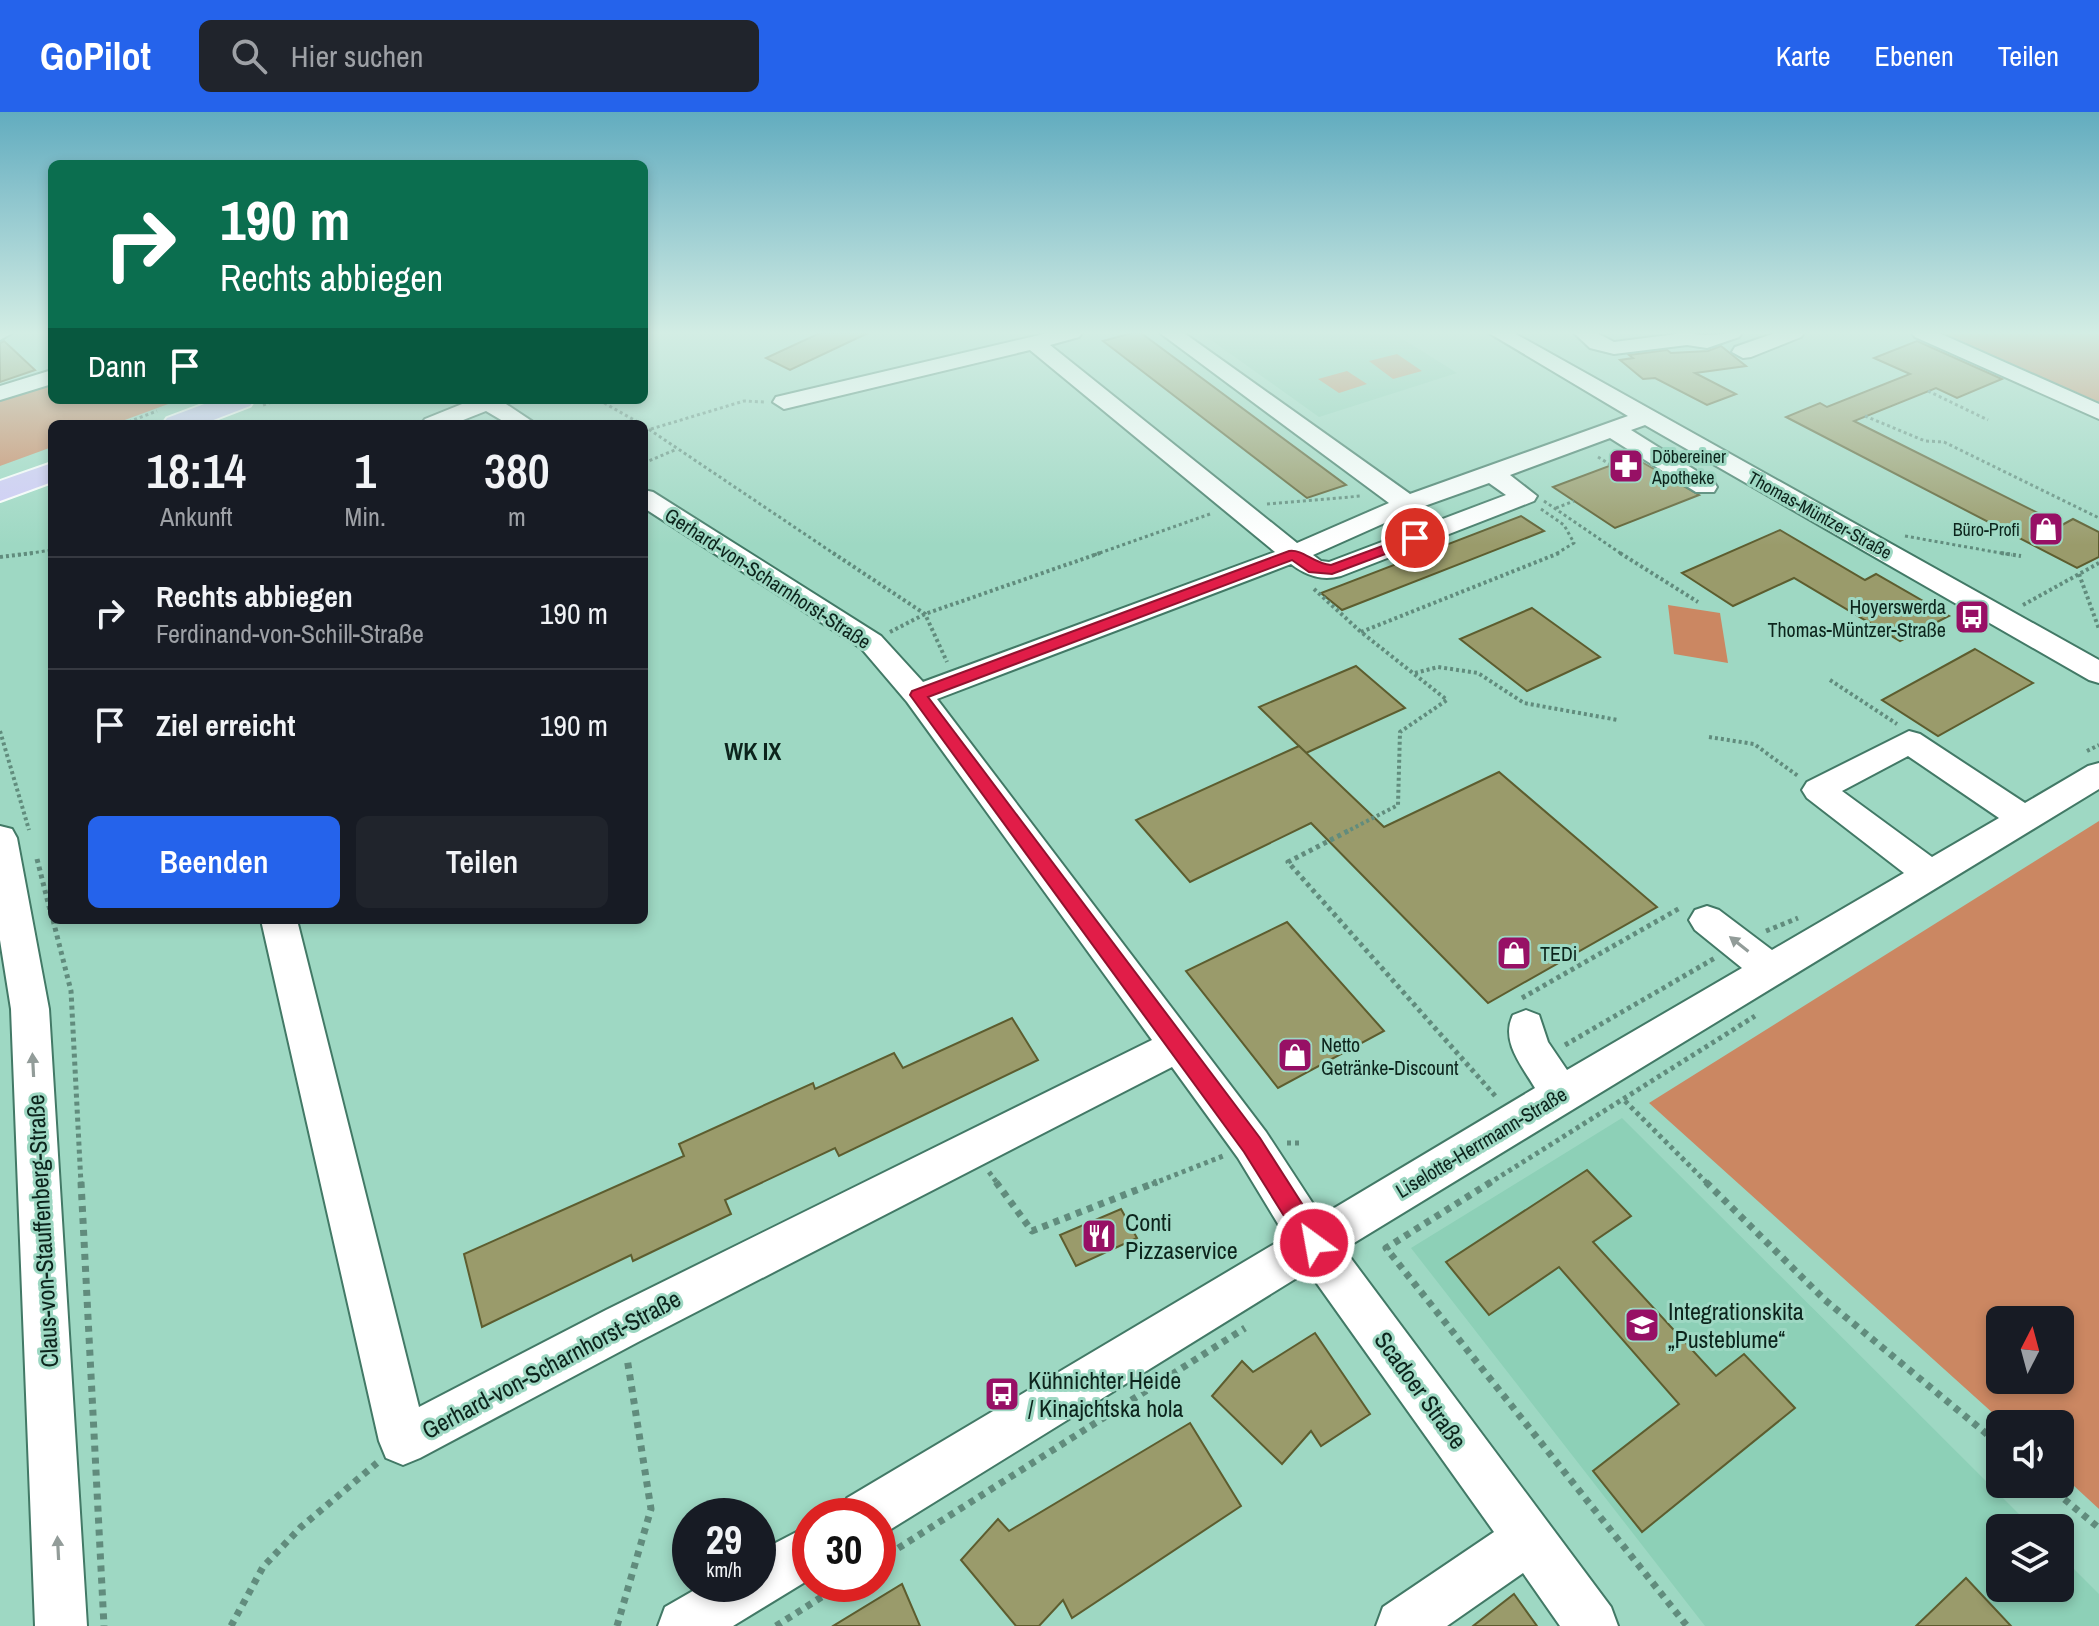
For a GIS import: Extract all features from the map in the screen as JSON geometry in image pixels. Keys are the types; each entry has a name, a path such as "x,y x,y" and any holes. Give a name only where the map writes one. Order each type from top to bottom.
{"main road":[{"path":"188,420 230,404"},
{"path":"0,492 48,474"}],"street":[{"path":"443,420 482,404"},
{"path":"490,404 517,420"},
{"path":"1108,404 1235,508 1287,557 1314,569 1332,570 1525,496"},
{"path":"1267,404 1396,497"},
{"name":"Thomas-Müntzer-Straße","path":"1623,404 2099,673"},
{"path":"2080,404 2099,412"},
{"path":"1531,460 1571,469 1605,461 1622,437 1646,417"},
{"path":"918,695 1287,557 1396,497 1492,474 1531,460 1622,437 1705,487"},
{"path":"1492,474 1525,496"},
{"name":"Gerhard-von-Scharnhorst-Straße","path":"648,500 871,642 918,695 1179,1045 1252,1145 1314,1243"},
{"path":"1930,874 1818,790 1909,742 2024,818"},
{"name":"Liselotte-Herrmann-Straße","path":"895,1498 1517,1120 1534,1046 1770,969 2024,818 2092,763"},
{"name":"Claus-von-Stauffenberg-Straße","path":"0,838 30,1009 61,1626"},
{"path":"1697,912 1770,969"},
{"name":"Gerhard-von-Scharnhorst-Straße","path":"280,924 403,1441 622,1326 1179,1045"},
{"name":"Scadoer Straße","path":"1314,1243 1592,1626"},
{"path":"1402,1626 1529,1538"},
{"path":"684,1626 724,1602"}],"path":[{"path":"606,404 634,420"},
{"path":"650,429 735,404"},
{"path":"1954,404 1988,420"},
{"path":"1865,416 1925,441 1944,442 2099,518"},
{"path":"650,429 925,614 955,680"},
{"path":"648,461 678,449"},
{"path":"1525,496 1534,495 1556,508 1698,602"},
{"path":"1361,632 1558,553 1574,543 1564,525 1525,496"},
{"path":"871,642 925,614 1193,519 1235,508 1396,497"},
{"path":"1556,508 1574,501"},
{"path":"1896,535 2021,556"},
{"path":"0,557 48,551"},
{"path":"1287,557 1361,632 1447,700 1400,732 1398,805 1288,862 1517,1120"},
{"path":"2012,611 2098,561"},
{"path":"2079,574 2099,629"},
{"path":"1414,673 1438,667 1478,673 1524,703 1618,720"},
{"path":"0,731 10,757 48,904"},
{"path":"1709,737 1754,744 1818,790"},
{"path":"2092,763 2099,745"},
{"path":"1534,1046 1810,910"},
{"path":"1534,1046 1697,912"},
{"path":"53,924 71,991 104,1626"},
{"path":"1625,1101 1825,1300 1986,1433"},
{"path":"972,1148 1032,1231 1252,1145 1302,1143"},
{"path":"1386,1248 1687,1626"},
{"path":"896,1550 1257,1320"},
{"path":"617,1626 651,1509 622,1326"},
{"path":"231,1626 263,1567 301,1527 403,1441"},
{"path":"2063,1498 2099,1528"},
{"path":"776,1626 814,1602"}],"shaded area":[{"path":"0,404 168,404 125,420 48,420 48,448 0,466"},
{"path":"1300,404 1361,404 1319,417"},
{"path":"1668,605 1720,613 1728,663 1674,654"},
{"path":"2099,821 2099,1509 2074,1486 2074,1410 1989,1410 1649,1103"},
{"path":"1622,1118 1986,1481 1986,1498 2003,1498 2019,1514 1986,1514 1986,1602 2074,1602 2074,1569 2099,1594 2099,1626 1705,1626 1411,1248"}],"building":[{"path":"1184,404 1236,404 1346,485 1307,498"},
{"path":"1818,404 1827,407 1835,404 1897,404 1854,421 2062,525 2073,519 2099,532 2099,557 2077,568 1786,417"},
{"path":"1633,457 1699,495 1615,528 1553,487"},
{"path":"1521,516 1544,531 1342,610 1321,593"},
{"path":"1780,530 1865,580 1876,574 1949,616 1900,641 1794,578 1733,606 1682,573"},
{"path":"1532,608 1600,657 1527,691 1460,639"},
{"path":"1975,649 2033,683 1938,736 1882,700"},
{"path":"1356,666 1405,708 1306,753 1259,707"},
{"path":"1299,746 1384,827 1499,772 1657,907 1488,1003 1311,823 1190,882 1136,820"},
{"path":"1287,922 1384,1031 1278,1088 1186,971"},
{"path":"1012,1018 1038,1060 839,1156 835,1148 725,1200 731,1214 633,1261 631,1255 482,1327 464,1254 684,1156 679,1144 813,1083 815,1089 894,1053 903,1068"},
{"path":"1587,1170 1631,1216 1593,1242 1716,1376 1744,1354 1795,1408 1642,1532 1593,1471 1679,1404 1559,1267 1489,1315 1446,1262"},
{"name":"Conti Pizzaservice","path":"1121,1209 1137,1238 1076,1266 1060,1235"},
{"path":"1315,1333 1370,1414 1321,1446 1311,1431 1282,1464 1212,1396 1242,1361 1253,1372"},
{"path":"1190,1423 1241,1506 1072,1618 1063,1600 1039,1626 1016,1626 961,1560 998,1519 1009,1531"},
{"path":"1966,1578 2011,1626 1916,1626"},
{"path":"902,1584 920,1626 833,1626 872,1602 896,1602 896,1588"},
{"path":"1514,1594 1537,1626 1473,1626"}],"place":[{"name":"Döbereiner Apotheke","path":"1626,466"},
{"name":"Büro-Profi","path":"2046,529"},
{"name":"Hoyerswerda Thomas-Müntzer-Straße","path":"1972,617"},
{"name":"TEDi","path":"1514,953"},
{"name":"Netto Getränke-Discount","path":"1295,1055"},
{"name":"Conti Pizzaservice","path":"1099,1236"},
{"name":"Integrationskita „Pusteblume“","path":"1642,1325"},
{"name":"Kühnichter Heide / Kinajchtska hola","path":"1002,1394"}],"district":[{"name":"WK IX","path":"753,751"}],"route":[{"path":"1314,1243 1252,1145 918,695 1294,554 1314,569 1332,570 1415,538"}]}
